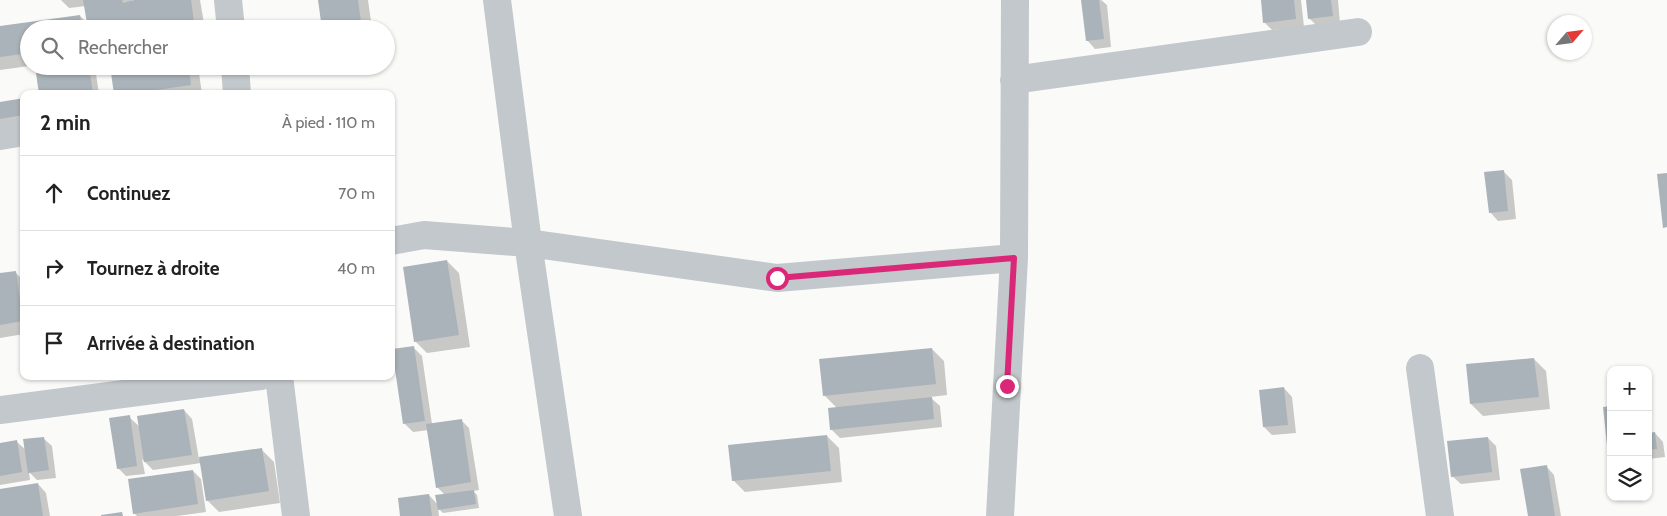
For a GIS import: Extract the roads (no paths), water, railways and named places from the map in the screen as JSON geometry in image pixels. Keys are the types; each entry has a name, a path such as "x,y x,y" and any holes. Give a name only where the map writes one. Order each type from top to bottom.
{"street":[{"path":"228,0 230,20"},
{"path":"497,0 528,243 568,516"},
{"path":"1000,516 1014,258 1015,0"},
{"path":"1014,80 1358,32"},
{"path":"236,75 237,90"},
{"path":"0,136 20,133"},
{"path":"395,240 424,236 528,243 777,278 1014,258"},
{"path":"1420,368 1440,516"},
{"path":"0,410 230,380"},
{"path":"279,380 296,516"}]}
